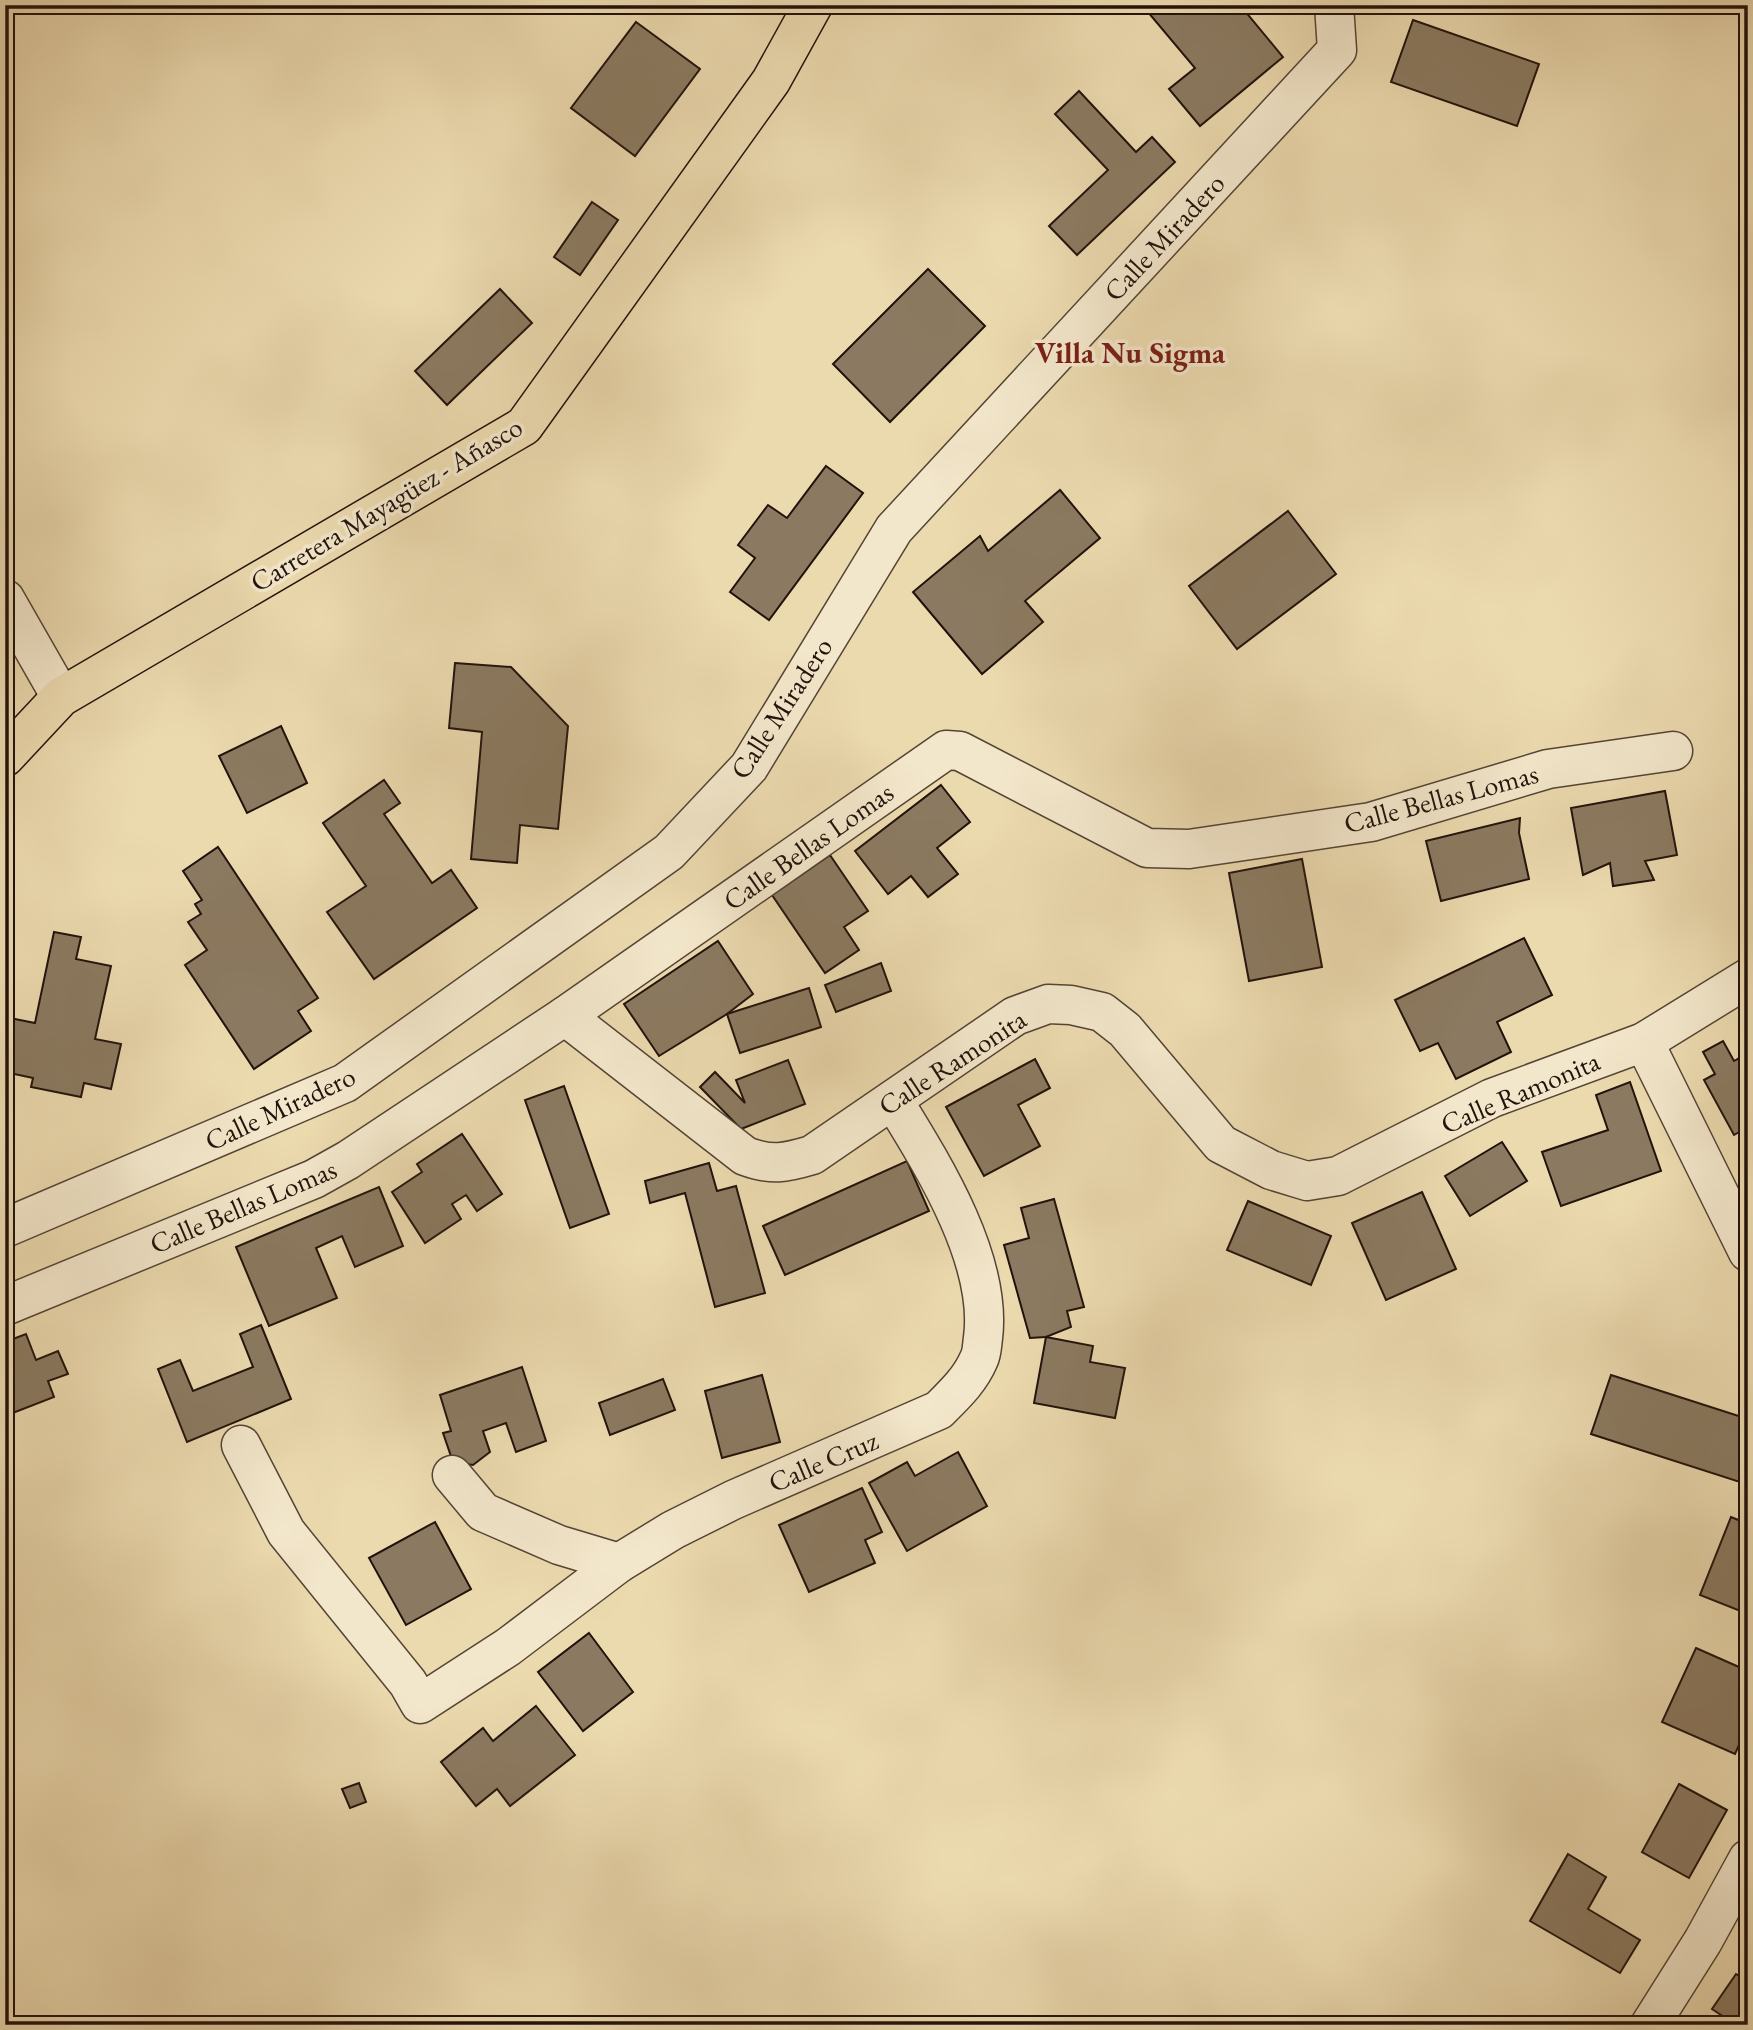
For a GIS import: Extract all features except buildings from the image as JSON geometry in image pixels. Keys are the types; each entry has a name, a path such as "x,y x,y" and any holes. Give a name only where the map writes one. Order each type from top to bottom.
{"main road":[{"name":"Carretera Mayagüez - Añasco","path":"5,757 61,697 524,426 771,81 813,5"}],"street":[{"name":"Calle Miradero","path":"5,1228 345,1083 669,852 749,767 894,529 1337,50 1334,5"},
{"path":"5,599 61,697"},
{"name":"Calle Bellas Lomas","path":"5,1306 314,1180 348,1160 565,1016 946,750 960,751 1147,848 1189,849 1371,822 1548,769 1673,751"},
{"name":"Calle Ramonita","path":"565,1016 745,1156 761,1162 783,1164 812,1155 1015,1016 1048,1004 1071,1005 1102,1012 1125,1030 1221,1144 1271,1170 1307,1181 1338,1176 1492,1098 1644,1042 1748,978"},
{"path":"1644,1042 1748,1252"},
{"name":"Calle Cruz","path":"241,1445 286,1532 408,1683 420,1704 508,1647 619,1563 673,1530 733,1500 939,1410 965,1385 980,1357 986,1314 974,1261 960,1221 930,1159 893,1100"},
{"path":"452,1475 483,1512 559,1545 619,1563"},
{"path":"1650,2025 1703,1941 1748,1859"}],"district":[{"name":"Villa Nu Sigma","path":"1130,352"}]}
